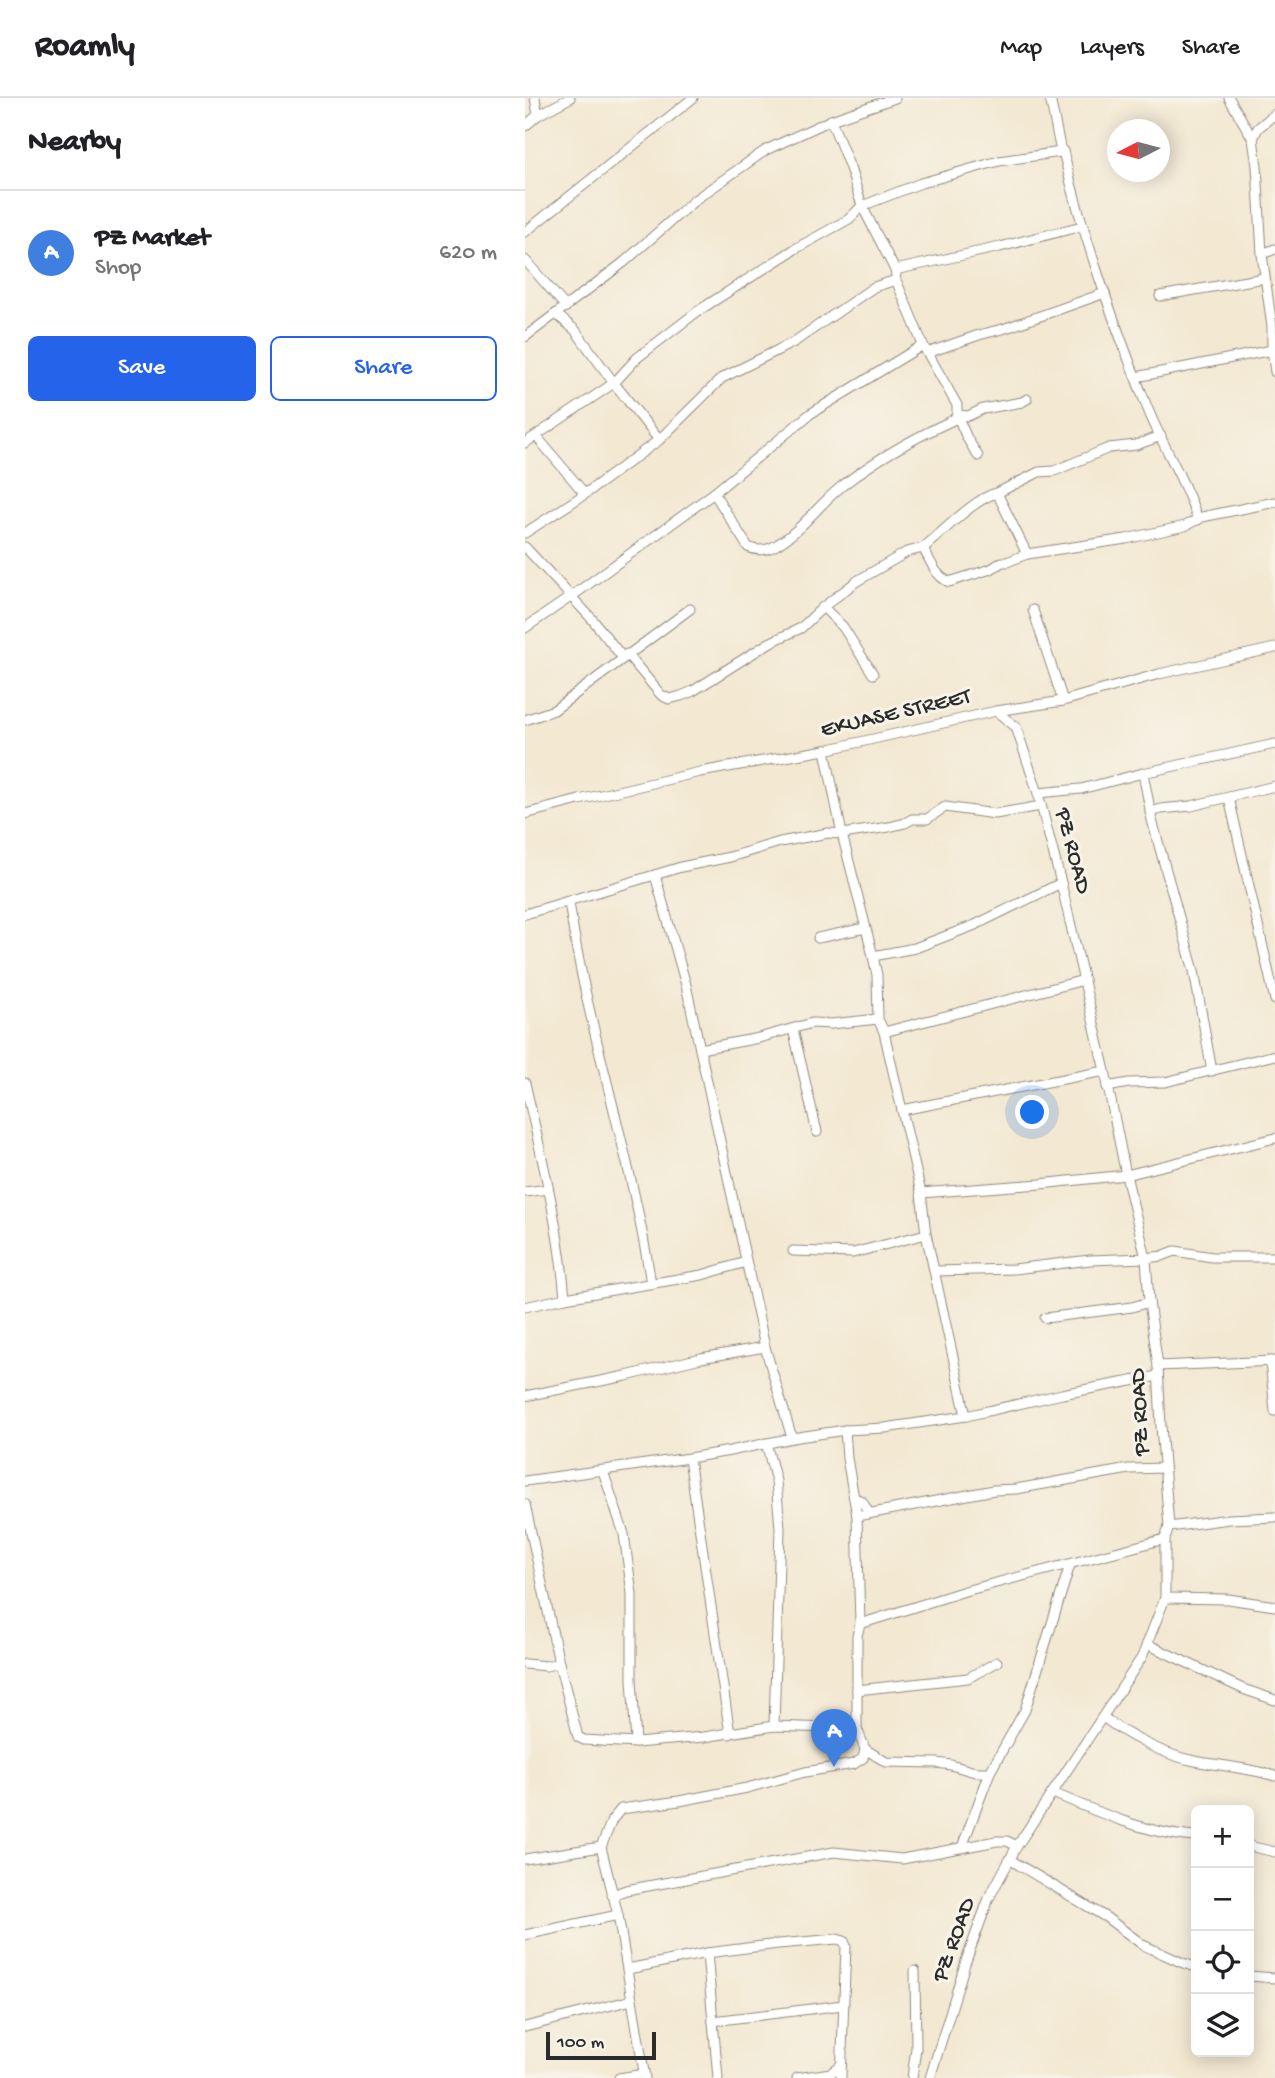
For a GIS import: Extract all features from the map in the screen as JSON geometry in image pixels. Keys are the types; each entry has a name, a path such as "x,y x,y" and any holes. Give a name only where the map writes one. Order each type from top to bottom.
{"street":[{"path":"535,98 538,115"},
{"path":"525,126 538,115 570,98"},
{"path":"525,232 693,98"},
{"path":"525,337 622,264 696,200 766,150 831,120 895,98"},
{"path":"1050,98 1061,152 1063,151 1082,226 1105,293 1148,409 1189,492 1198,520"},
{"path":"1229,98 1253,139 1264,278 1274,327 1272,350 1275,372"},
{"path":"1253,139 1258,128 1275,114"},
{"path":"831,120 862,206 895,270 896,280 925,349 957,405 957,415 978,456"},
{"path":"525,443 614,383 637,358 698,311 795,249 849,219 862,206 921,183 999,161 1061,152"},
{"path":"895,270 1082,226"},
{"path":"1262,254 1275,249"},
{"path":"525,260 566,307"},
{"path":"1160,296 1264,278"},
{"path":"525,533 585,494 659,440 722,378 794,342 874,287 896,280"},
{"path":"525,628 714,493 810,414 925,349 1017,325 1105,293"},
{"path":"556,314 575,330 659,440"},
{"path":"1136,377 1272,350"},
{"path":"957,415 968,416 983,409 1027,399"},
{"path":"714,493 748,547 761,551 792,534 841,487 913,439 953,420 957,415"},
{"path":"536,436 585,494"},
{"path":"525,547 660,695 669,699 693,691 769,643 801,628 857,580 907,552 923,548 991,494 1039,472 1054,471 1109,448 1136,445 1161,436"},
{"path":"997,493 1027,554"},
{"path":"923,548 941,579 949,582 1027,554 1126,539 1275,502"},
{"path":"823,607 843,627 873,674"},
{"path":"525,720 554,710 690,609"},
{"path":"1033,610 1063,701"},
{"name":"EKUASE STREET","path":"525,814 700,772 825,750 996,711 1063,701 1159,674 1275,648"},
{"name":"PZ ROAD","path":"930,2078 965,1961 989,1898 1017,1846 1142,1657 1165,1598 1165,1539 1169,1527 1159,1366 1149,1302 1146,1258 1084,980 1038,793 1016,727 996,711"},
{"path":"1038,793 1081,789 1275,744"},
{"path":"825,750 842,834 873,956 877,975 878,1019 884,1032 921,1193 926,1234 966,1416"},
{"path":"1143,773 1150,812 1194,971 1212,1071"},
{"path":"1150,812 1191,806 1275,786"},
{"path":"1229,798 1275,1000"},
{"path":"525,914 655,875 790,840 889,827 912,819 927,819 945,807 995,814 1041,806"},
{"path":"655,875 686,985 765,1347 792,1438"},
{"path":"873,956 915,948 975,925 1061,883"},
{"path":"569,902 589,1003 643,1227 651,1284"},
{"path":"818,938 865,928"},
{"path":"884,1032 1084,980"},
{"path":"700,1049 759,1038 812,1023 831,1024 878,1019"},
{"path":"793,1029 817,1132"},
{"path":"1107,1087 1165,1082 1275,1055"},
{"path":"902,1110 1105,1071"},
{"path":"525,1083 561,1253 565,1298"},
{"path":"921,1193 1126,1175 1275,1139"},
{"path":"525,1192 548,1189"},
{"path":"793,1251 853,1253 926,1234"},
{"path":"935,1271 1014,1269 1090,1260 1146,1258 1175,1251 1212,1257 1275,1257"},
{"path":"525,1307 702,1275 746,1262"},
{"path":"1045,1318 1132,1307 1149,1302"},
{"path":"525,1396 765,1347"},
{"path":"1159,1366 1273,1361 1275,1411"},
{"path":"525,1481 689,1458 845,1430 885,1428 966,1416 1158,1376"},
{"path":"619,2078 644,2076 618,1915 601,1847 612,1819 621,1809 720,1793 805,1772 854,1764 863,1758 865,1749 857,1729 857,1636 860,1623 857,1517 845,1430"},
{"path":"766,1443 776,1481 780,1528 773,1726"},
{"path":"689,1458 730,1734"},
{"path":"857,1517 994,1490 1016,1489 1129,1469 1164,1468"},
{"path":"603,1471 624,1534 632,1594 632,1679 636,1743"},
{"path":"854,1498 862,1501 869,1513"},
{"path":"525,1504 559,1663 578,1737 585,1740 636,1743 730,1734 773,1726 857,1729"},
{"path":"1169,1527 1275,1517"},
{"path":"860,1623 965,1591 1165,1539"},
{"path":"962,1847 990,1772 1025,1710 1070,1565"},
{"path":"1165,1598 1228,1599 1275,1606"},
{"path":"1147,1644 1243,1689 1275,1700"},
{"path":"857,1690 968,1678 997,1662"},
{"path":"525,1664 546,1666 559,1663"},
{"path":"1103,1717 1120,1730 1192,1761 1251,1769 1275,1776"},
{"path":"865,1749 885,1762 951,1765 975,1772 990,1772"},
{"path":"975,1772 983,1790"},
{"path":"1053,1793 1133,1824 1191,1835"},
{"path":"612,1895 718,1872 834,1852 902,1859 997,1841 1007,1841 1017,1846"},
{"path":"525,1859 601,1847"},
{"path":"1254,1847 1275,1852"},
{"path":"1009,1859 1107,1918 1143,1945 1191,1965"},
{"path":"525,1935 618,1915"},
{"path":"628,1969 707,1953 778,1944 837,1939 844,1941 846,1946 841,2065 837,2076 797,2078"},
{"path":"707,1953 718,2078"},
{"path":"912,2078 916,2048 915,1971"},
{"path":"1254,1976 1275,1978"},
{"path":"525,2027 632,2000"},
{"path":"713,2021 843,2005"}],"place":[{"name":"PZ Market","path":"834,1767"}]}
